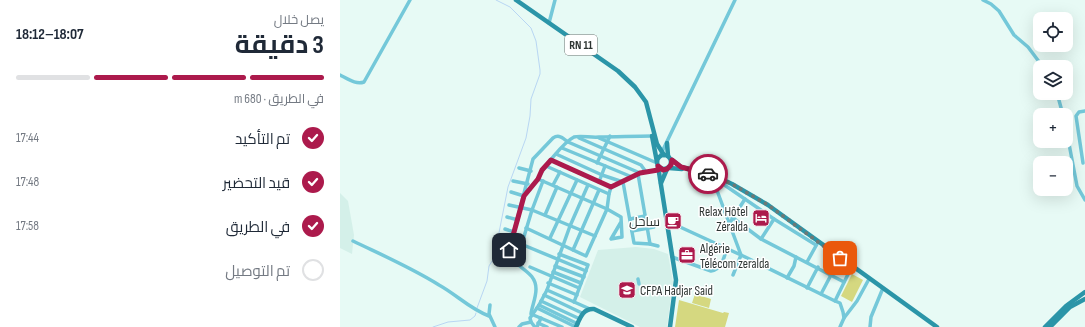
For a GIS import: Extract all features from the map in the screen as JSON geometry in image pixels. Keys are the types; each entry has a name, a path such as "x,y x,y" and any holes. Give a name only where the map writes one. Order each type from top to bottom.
{"main road":[{"name":"RN 11","path":"516,0 624,75 641,94 647,109 658,165 676,280 670,327"},
{"path":"641,94 647,104 658,147 663,155 682,168 718,178 732,184 768,205 817,243 852,266 936,327"},
{"path":"658,147 666,144"},
{"path":"666,144 658,165 663,170 680,169 718,178"},
{"path":"661,185 672,160"},
{"path":"1046,327 1066,306 1085,292"},
{"path":"1050,327 1070,307 1085,299"},
{"path":"577,324 582,314 586,310 594,309 632,327"}],"street":[{"path":"340,75 355,83 364,82 410,0"},
{"path":"549,23 555,0"},
{"path":"666,144 735,0"},
{"path":"983,0 991,4 999,11 1014,35 1028,47 1038,60"},
{"path":"1085,111 1079,112 1076,116 1084,164 1073,162 1077,186 1085,200"},
{"path":"531,322 530,318 536,289 534,281 531,274 512,260 509,250 528,184 533,159 556,136 560,136 568,142 639,174"},
{"path":"597,163 610,136"},
{"path":"516,263 542,170 568,142 576,137 652,136"},
{"path":"576,137 641,165 646,172"},
{"path":"597,137 658,165"},
{"path":"578,154 584,140"},
{"path":"562,148 632,177"},
{"path":"556,154 602,175 624,182"},
{"path":"551,160 611,187 646,172 658,165"},
{"path":"546,166 609,194"},
{"path":"599,182 605,166"},
{"path":"519,168 531,170"},
{"path":"545,215 560,172"},
{"path":"639,174 650,244"},
{"path":"712,177 741,255 733,275"},
{"path":"513,180 528,184"},
{"path":"540,180 607,209 621,217 622,237 611,239 621,222"},
{"path":"524,196 540,180"},
{"path":"550,238 577,180"},
{"path":"624,182 634,243 658,246"},
{"path":"714,183 723,184 774,219 817,243 807,262"},
{"path":"532,314 547,290 548,283 559,254 588,185"},
{"path":"526,228 586,256 607,209 611,187"},
{"path":"573,250 599,190"},
{"path":"511,192 524,196"},
{"path":"729,224 745,199"},
{"path":"509,205 532,210 595,236"},
{"path":"725,212 761,239 796,258 818,267 844,282"},
{"path":"630,219 646,216"},
{"path":"508,217 518,220"},
{"path":"761,239 774,219"},
{"path":"667,221 728,248 840,303 844,318"},
{"path":"632,231 654,227"},
{"path":"505,229 514,232"},
{"path":"504,238 512,240"},
{"path":"353,241 410,267 441,286 467,305 489,316"},
{"path":"521,244 586,271"},
{"path":"672,257 714,271 719,268 728,248"},
{"path":"559,254 588,265 574,302"},
{"path":"787,278 794,266 796,258"},
{"path":"555,266 584,277"},
{"path":"835,301 852,266"},
{"path":"530,267 579,288"},
{"path":"807,288 818,267"},
{"path":"553,272 581,283"},
{"path":"821,294 831,275"},
{"path":"638,279 639,284"},
{"path":"840,327 844,318 857,301 869,279"},
{"path":"548,283 577,295"},
{"path":"870,327 871,317 883,288"},
{"path":"547,290 590,309"},
{"path":"544,295 582,314"},
{"path":"559,314 566,299"},
{"path":"490,305 489,316 495,327"},
{"path":"539,305 561,310 577,324"},
{"path":"539,305 577,324"},
{"path":"539,305 577,324"},
{"path":"532,314 562,327"},
{"path":"537,326 541,318"},
{"path":"519,327 522,324 531,322 537,326 546,327"}],"shaded area":[{"path":"340,193 348,201 354,235 352,254 340,248"},
{"name":"CFPA Hadjar Said","path":"636,247 654,249 668,254 673,282 667,327 640,327 580,297 598,250"}],"green space":[{"path":"852,274 863,280 852,302 841,296"},
{"path":"695,294 711,299 709,308 692,303"},
{"path":"679,300 723,313 729,313 725,327 675,327"}],"waterway":[{"path":"477,308 487,281 489,266 494,258 508,187 526,138 531,99 540,74 536,41 531,28 510,7 496,0"},
{"path":"433,327 448,322 470,320 476,313"}],"way so far":[{"path":"708,174 732,184 768,205 840,258"}],"place":[{"name":"Relax Hôtel Zéralda","path":"761,218"},
{"name":"ساحل","path":"673,221"},
{"name":"Algérie Télécom zeralda","path":"687,255"},
{"name":"CFPA Hadjar Said","path":"627,290"}],"route":[{"path":"509,250 524,196 538,179 542,170 551,160 611,187 640,173 658,170 658,166 663,170 667,169 671,165 672,160 681,167 708,174"}]}
